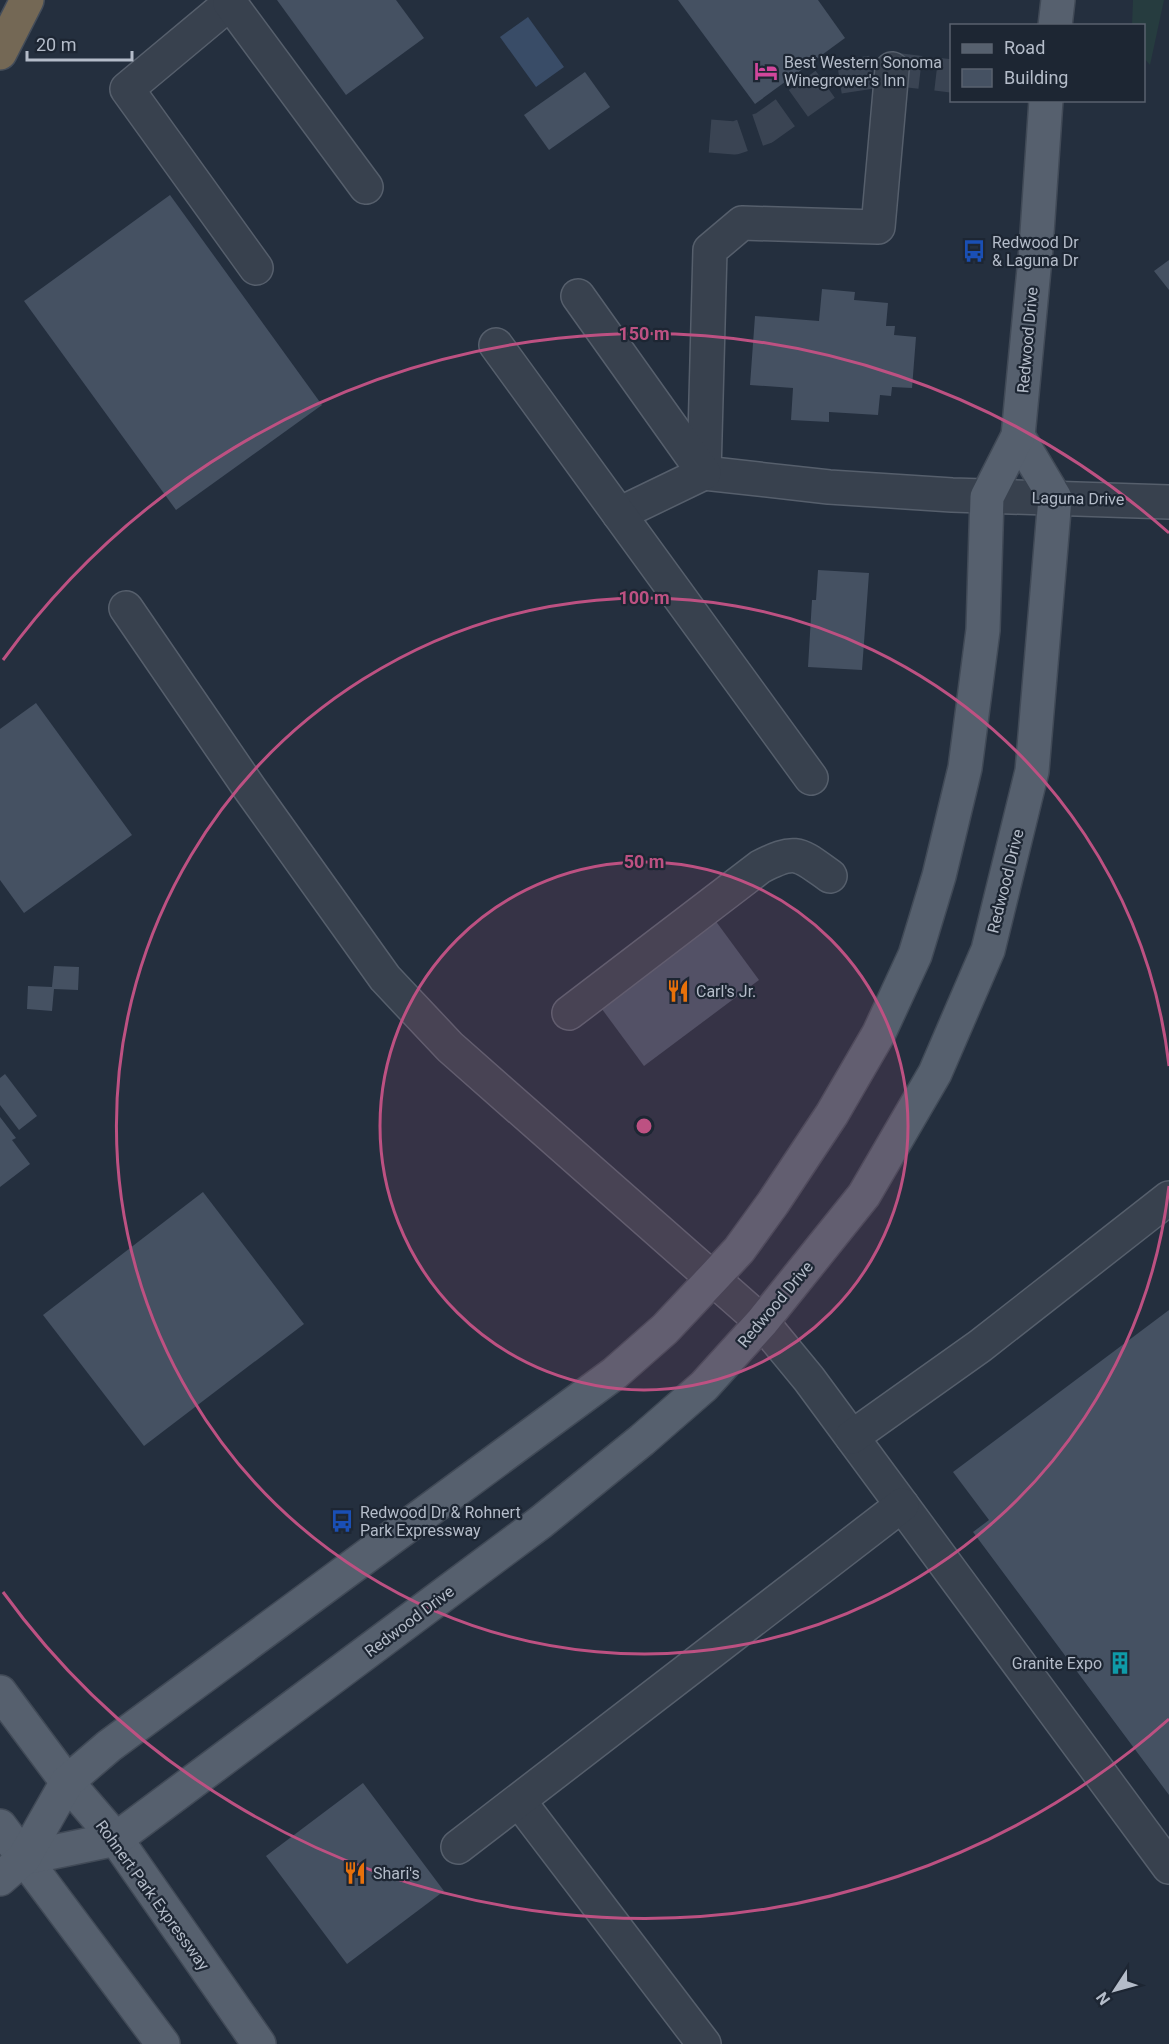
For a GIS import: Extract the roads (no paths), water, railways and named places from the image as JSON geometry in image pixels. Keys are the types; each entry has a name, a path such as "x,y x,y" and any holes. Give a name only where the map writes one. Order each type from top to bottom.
{"highway":[{"path":"0,53 27,0"}],"main road":[{"path":"1055,24 1058,0"},
{"name":"Redwood Drive","path":"0,1879 24,1858 67,1782 109,1746 615,1373 665,1329 739,1250 832,1114 879,1034 915,955 939,876 965,768 983,630 987,497 1018,436 1036,248 1046,102"},
{"path":"1018,436 1055,498"},
{"name":"Redwood Drive","path":"24,1858 116,1839 541,1522 704,1386 762,1322 864,1195 935,1073 988,950 1032,771 1055,498"},
{"name":"Rohnert Park Expressway","path":"0,1692 67,1782 116,1839 259,2044"},
{"path":"0,1826 163,2044"}],"street":[{"path":"256,268 127,89 229,2 366,187"},
{"path":"704,473 710,250 742,224 878,227 892,69"},
{"path":"578,296 704,473"},
{"path":"496,345 811,778"},
{"path":"619,514 704,473"},
{"name":"Laguna Drive","path":"704,473 830,487 987,497 1169,501"},
{"path":"126,608 250,789 385,978 450,1047 762,1322 809,1379 1169,1867"},
{"path":"569,1013 760,867 780,856 800,855 830,876"},
{"path":"852,1437 980,1346 1169,1198"},
{"path":"458,1847 902,1505"},
{"path":"519,1801 704,2044"}],"water":[{"path":"528,17 564,67 536,87 500,37"}],"tunnel":[{"path":"710,136 735,138 764,128 834,78 892,69 950,76"}],"place":[{"name":"Best Western Sonoma Winegrower's Inn","path":"766,71"},
{"name":"Redwood Dr & Laguna Dr","path":"974,251"},
{"name":"Carl's Jr.","path":"678,991"},
{"name":"Redwood Dr & Rohnert Park Expressway","path":"342,1521"},
{"name":"Granite Expo","path":"1120,1663"},
{"name":"Shari's","path":"355,1873"}]}
